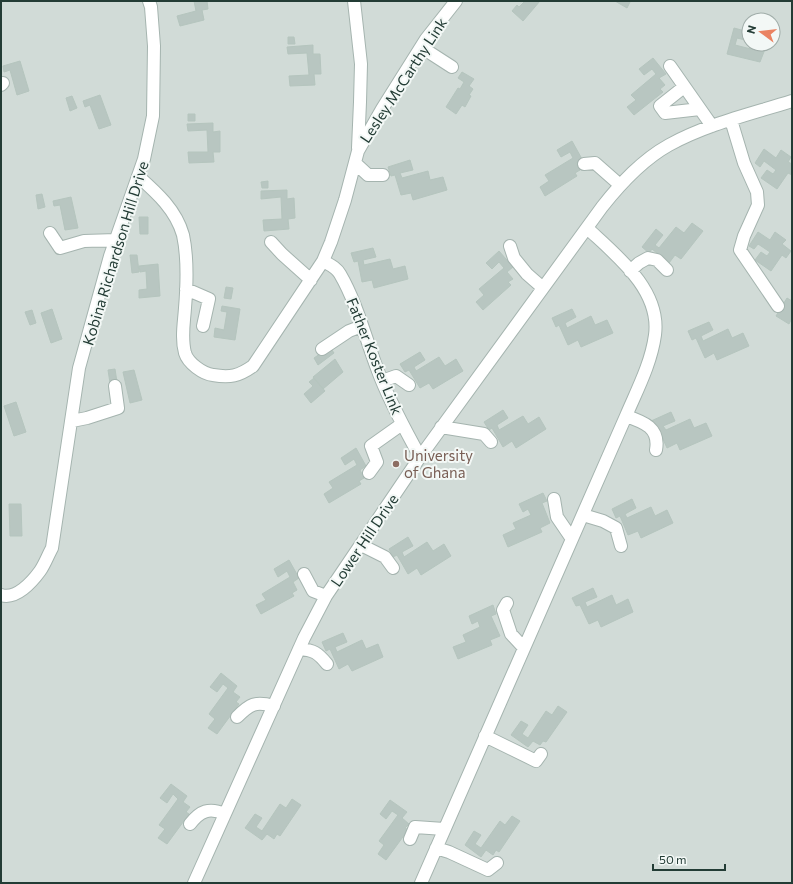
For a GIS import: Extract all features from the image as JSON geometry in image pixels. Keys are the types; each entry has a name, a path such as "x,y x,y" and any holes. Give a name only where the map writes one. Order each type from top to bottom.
{"street":[{"name":"Kobina Richardson Hill Drive","path":"1,595 4,596 17,593 26,586 41,570 52,548 80,368 110,256 139,177 153,116 154,46 151,8 149,1"},
{"path":"354,1 361,64 358,151"},
{"name":"Lesley McCarthy Link","path":"139,177 167,204 177,219 182,233 186,252 186,289 183,334 186,355 195,366 209,375 227,377 243,373 253,366 323,261 345,200 358,151 382,109 421,47 456,1"},
{"path":"421,47 452,67"},
{"path":"670,66 712,126"},
{"path":"684,87 660,106 665,113 700,109"},
{"name":"Lower Hill Drive","path":"194,883 299,649 326,596 441,427 587,228 620,185 648,160 668,145 712,126 792,101"},
{"path":"731,120 744,163 757,192 758,199 758,205 744,236 740,250 778,306"},
{"path":"355,163 368,174 383,175"},
{"path":"584,164 595,163 620,185"},
{"path":"421,883 646,371 655,334 655,320 651,304 645,290 630,271 587,228"},
{"path":"50,233 60,248 84,241 116,240"},
{"path":"271,242 311,280"},
{"path":"510,246 514,258 527,274 543,288"},
{"path":"630,271 639,263 648,258 657,260 667,270"},
{"name":"Father Koster Link","path":"323,261 333,266 339,272 349,291 382,381 402,424 420,457"},
{"path":"186,289 209,299 203,326"},
{"path":"322,349 349,331 362,326"},
{"path":"382,381 396,376 409,385"},
{"path":"72,420 87,418 118,408 115,386"},
{"path":"626,416 650,426 657,437 656,450"},
{"path":"369,473 377,462 371,446 402,424"},
{"path":"441,427 484,434 491,442"},
{"path":"554,499 557,517 572,539"},
{"path":"583,515 603,521 616,528 621,546"},
{"path":"361,545 385,557 393,568"},
{"path":"304,574 313,591 326,596"},
{"path":"507,603 503,610 511,634 524,648"},
{"path":"299,649 310,650 319,655 327,664"},
{"path":"237,717 253,704 266,704 274,706"},
{"path":"485,736 536,761 541,754"},
{"path":"190,824 199,813 215,810 225,814"},
{"path":"410,839 416,827 444,829"},
{"path":"436,848 449,852 488,870 497,863"}],"shaded area":[{"name":"University of Ghana","path":"1,1 792,1 792,883 1,883"}],"building":[{"path":"194,1 207,1 208,9 202,10 204,20 180,26 177,16 196,11"},
{"path":"525,1 540,1 523,21 512,11 517,5 519,7"},
{"path":"615,1 628,1 630,2 627,8"},
{"path":"734,28 741,30 741,39 737,38 735,45 741,46 741,52 764,52 760,62 727,54"},
{"path":"288,37 294,37 295,44 288,44"},
{"path":"313,45 313,54 320,54 321,74 314,74 315,85 290,86 289,76 309,75 307,53 288,54 287,47"},
{"path":"653,58 666,74 659,78 665,85 660,89 663,92 634,115 627,107 636,100 631,95 656,74 652,69 644,75 639,69"},
{"path":"20,61 29,91 17,95 10,70 4,72 3,66"},
{"path":"462,72 474,79 469,86 473,89 469,95 471,96 465,107 462,105 456,114 446,107 458,88 460,89 464,82 458,78"},
{"path":"100,95 111,125 99,129 90,105 85,107 83,101"},
{"path":"72,96 77,108 70,111 66,98"},
{"path":"188,114 195,114 195,121 188,121"},
{"path":"213,123 213,132 220,131 220,152 213,152 214,162 189,163 188,152 208,152 207,130 188,131 187,124"},
{"path":"572,141 582,159 576,163 580,170 575,173 577,176 545,196 540,187 549,181 545,175 573,158 570,152 561,157 557,150"},
{"path":"764,149 776,158 781,150 791,157 788,162 792,164 792,175 788,173 777,189 761,178 767,170 773,174 776,170 764,161 760,167 755,163"},
{"path":"410,160 413,170 400,173 402,178 428,171 430,180 443,177 447,190 413,200 411,193 401,195 395,175 391,176 388,167"},
{"path":"268,181 268,188 262,188 261,182"},
{"path":"287,190 287,199 294,198 295,218 288,219 289,229 264,231 263,220 282,219 281,197 261,199 261,191"},
{"path":"42,194 45,207 38,209 36,195"},
{"path":"71,197 78,228 65,230 60,205 54,206 53,201"},
{"path":"139,217 148,217 148,234 140,234"},
{"path":"692,223 703,231 681,259 675,255 669,263 652,249 649,253 642,247 656,229 663,235 655,245 659,248 676,227 684,233"},
{"path":"758,232 770,240 775,232 786,240 782,244 791,251 786,258 782,255 771,271 755,260 761,252 767,256 770,252 758,244 754,249 749,246"},
{"path":"373,248 376,257 363,260 364,265 390,259 393,269 405,266 408,279 374,288 372,280 362,282 358,261 354,262 351,253"},
{"path":"499,251 513,267 507,272 513,279 508,282 511,285 483,310 476,302 484,295 479,289 504,268 499,262 492,269 486,263"},
{"path":"130,255 137,255 139,272 132,273"},
{"path":"158,264 160,296 139,298 139,290 147,289 146,271 140,272 139,266"},
{"path":"226,287 233,288 231,299 224,298"},
{"path":"787,298 792,301 792,318 789,324 776,316"},
{"path":"222,306 240,309 235,340 214,337 215,328 224,330 227,312 221,311"},
{"path":"52,309 62,339 51,343 41,313"},
{"path":"572,309 576,317 565,323 567,328 591,316 595,325 607,320 613,333 581,347 578,340 568,345 559,325 556,327 552,318"},
{"path":"32,310 36,323 30,325 25,312"},
{"path":"709,322 713,330 701,336 703,341 728,329 732,338 743,333 749,346 717,360 714,353 705,358 696,338 692,340 688,331"},
{"path":"330,347 334,353 318,365 314,358"},
{"path":"420,352 425,360 414,367 416,371 439,357 445,366 456,359 463,371 433,389 429,383 420,388 409,370 405,372 400,364"},
{"path":"335,359 343,372 323,389 313,377"},
{"path":"115,369 117,382 110,383 108,370"},
{"path":"134,370 142,400 130,403 123,372"},
{"path":"314,378 325,391 311,403 304,394 313,386 309,382"},
{"path":"16,402 26,432 14,436 4,406"},
{"path":"503,410 508,418 497,425 499,430 523,416 528,424 539,417 546,429 516,448 512,441 503,447 492,428 489,430 484,422"},
{"path":"671,412 675,421 663,426 666,430 690,419 694,428 706,423 712,436 680,450 677,443 667,448 658,428 655,430 651,421"},
{"path":"356,448 366,466 360,470 364,478 359,481 361,484 329,503 324,494 333,488 329,482 357,465 354,459 345,465 341,458"},
{"path":"543,493 547,501 542,503 550,523 540,528 542,532 508,547 503,535 516,529 513,523 531,515 528,509 523,512 519,504"},
{"path":"632,499 636,508 625,514 627,518 651,507 655,516 667,510 673,523 641,538 638,531 628,535 620,516 616,518 612,509"},
{"path":"9,504 21,504 22,536 10,536"},
{"path":"408,537 413,546 402,552 404,557 427,542 433,551 444,544 451,556 421,575 417,568 408,574 397,555 393,557 389,549"},
{"path":"289,560 299,578 293,582 297,590 292,593 294,596 261,614 256,605 266,600 262,594 290,577 287,571 278,577 274,569"},
{"path":"593,588 597,597 585,602 587,607 612,595 616,605 628,599 633,612 601,627 598,620 589,624 580,605 576,606 572,598"},
{"path":"493,605 496,614 491,616 500,636 490,640 492,645 458,659 453,647 466,642 463,635 480,627 478,621 472,624 469,616"},
{"path":"343,633 347,642 335,647 337,652 362,640 366,649 378,644 383,657 352,671 348,664 339,669 330,649 326,651 322,642"},
{"path":"221,673 237,686 233,692 240,697 236,702 239,704 217,734 208,728 215,719 209,714 228,688 223,684 217,692 210,687"},
{"path":"558,706 567,712 546,742 543,741 540,745 533,741 528,747 511,735 521,721 528,725 522,734 528,738 546,711 552,715"},
{"path":"171,784 187,796 183,802 190,807 186,812 189,814 167,844 158,838 165,829 159,825 178,799 173,794 167,803 160,798"},
{"path":"292,799 301,805 280,836 277,834 274,839 267,834 262,840 245,828 255,814 262,818 256,827 262,831 280,804 286,808"},
{"path":"390,800 407,812 402,818 409,824 405,828 408,830 386,860 378,854 384,845 379,841 398,815 392,811 386,819 380,814"},
{"path":"512,816 520,821 499,852 496,850 493,855 486,850 481,857 465,845 474,831 481,835 475,844 481,848 500,821 505,825"}],"place":[{"name":"University of Ghana","path":"396,464"}]}
